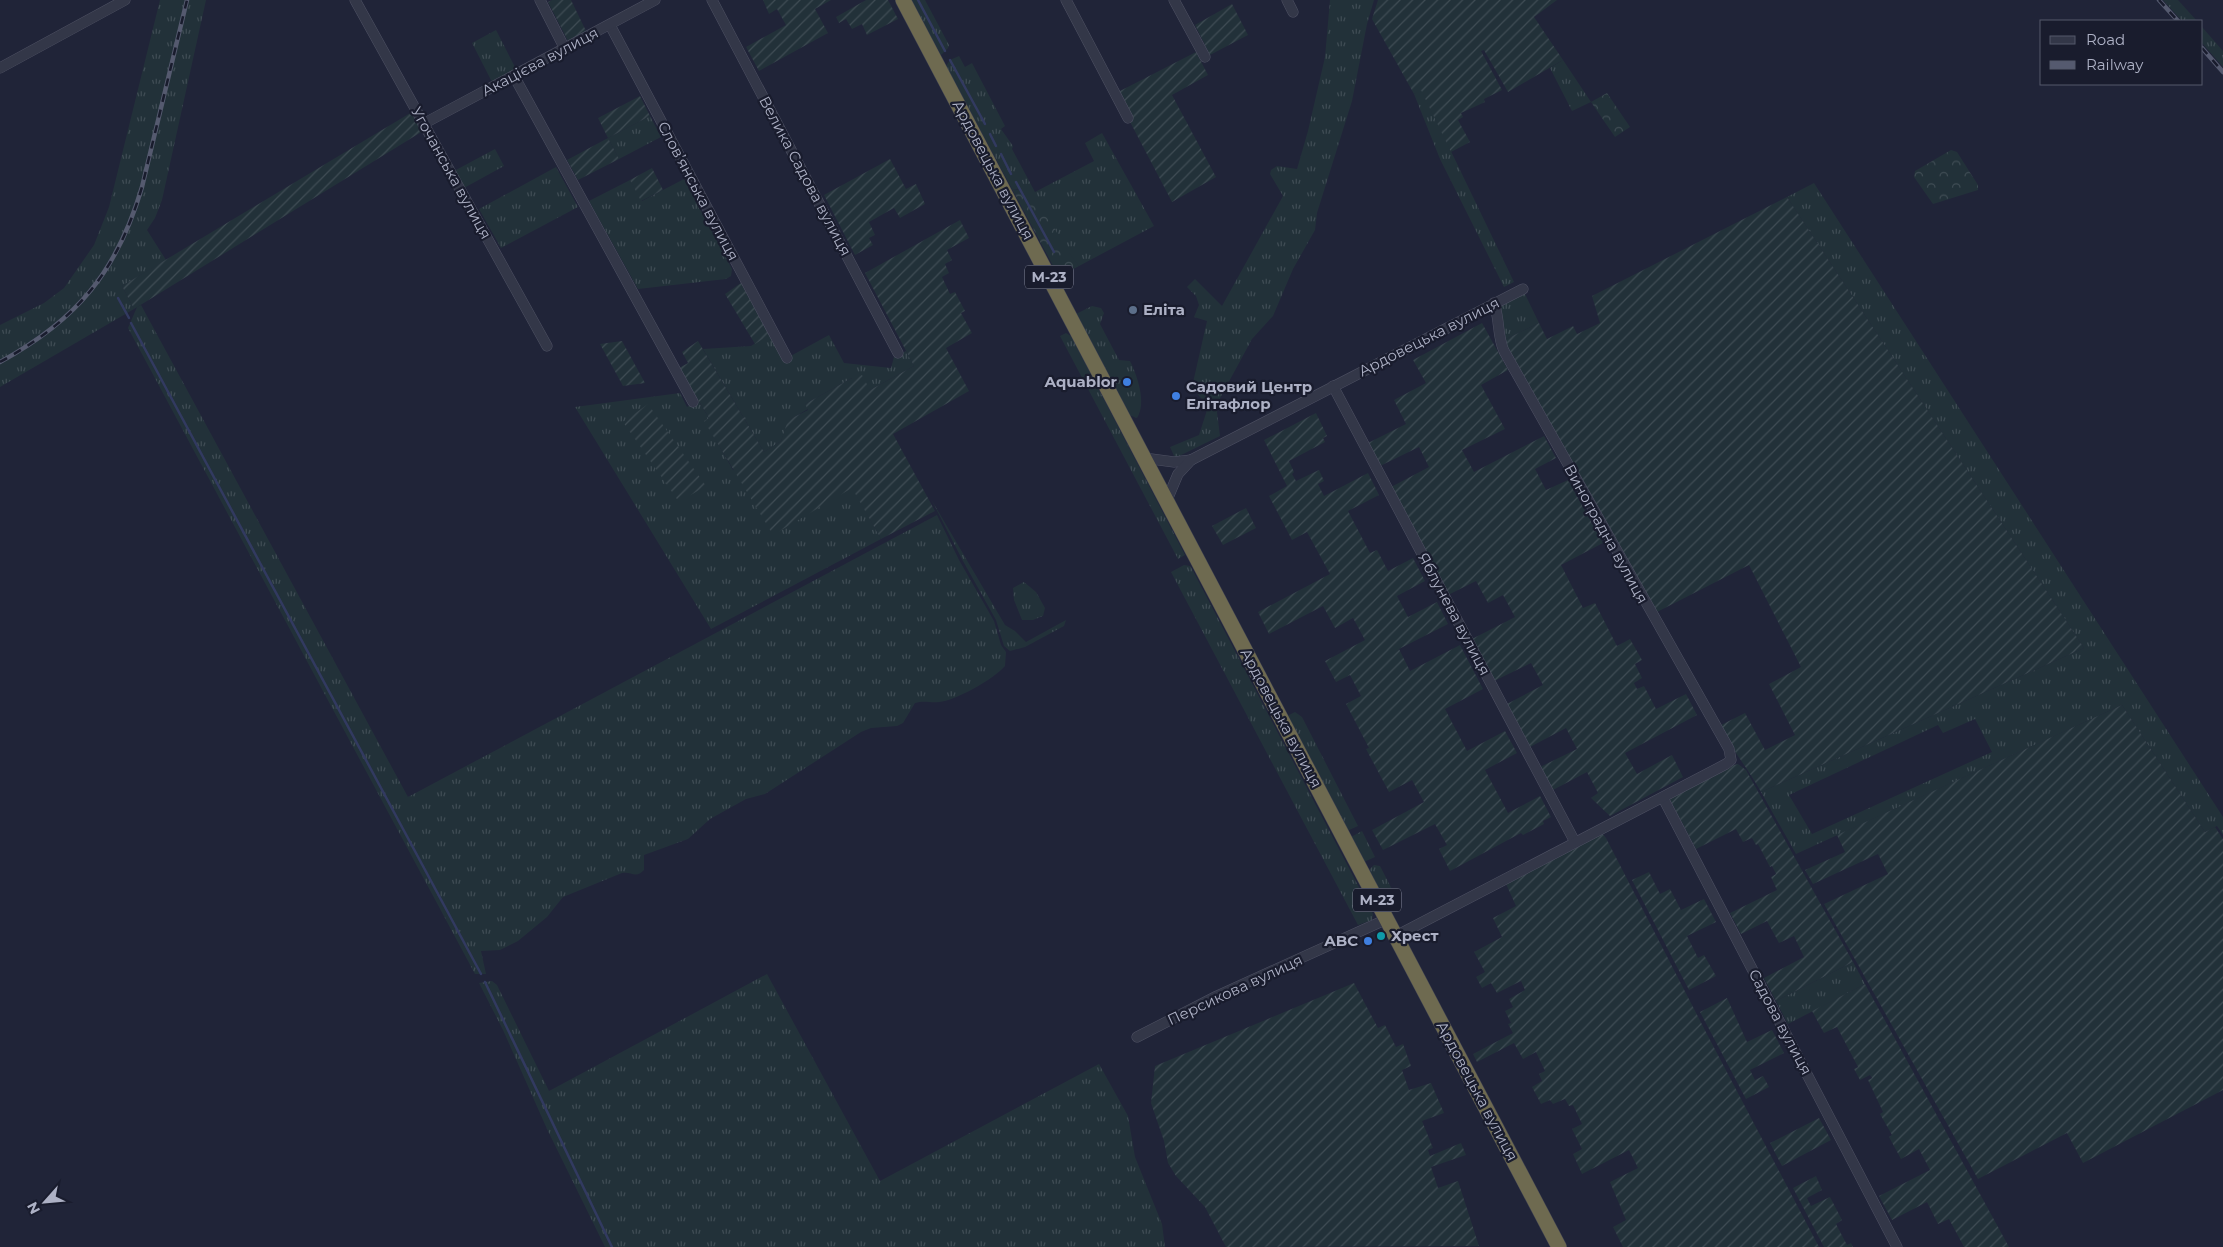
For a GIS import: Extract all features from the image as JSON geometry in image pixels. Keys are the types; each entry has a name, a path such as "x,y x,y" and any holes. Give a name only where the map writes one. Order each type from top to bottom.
{"highway":[{"name":"Ардовецька вулиця","path":"903,0 1559,1247"}],"street":[{"path":"0,68 124,0"},
{"name":"Угочанська вулиця","path":"355,0 547,346"},
{"path":"540,0 565,49"},
{"name":"Акацієва вулиця","path":"424,124 656,0"},
{"name":"Велика Садова вулиця","path":"712,0 898,353"},
{"path":"1066,0 1128,118"},
{"path":"1174,0 1204,58"},
{"path":"1287,0 1293,12"},
{"name":"Словʼянська вулиця","path":"610,25 787,358"},
{"path":"514,76 693,402"},
{"name":"Ардовецька вулиця","path":"1166,500 1178,474 1191,460 1523,289"},
{"name":"Виноградна вулиця","path":"1494,304 1498,315 1499,336 1504,351 1729,749 1730,760 1726,764 1662,798"},
{"name":"Яблунева вулиця","path":"1334,388 1575,842"},
{"path":"1144,458 1174,462 1191,460"},
{"path":"1396,936 1662,798"},
{"name":"Садова вулиця","path":"1662,798 1897,1247"},
{"name":"Персикова вулиця","path":"1137,1037 1217,996 1387,920"}],"green space":[{"path":"160,0 206,0 162,200 155,218 147,230 166,260 122,286 134,309 0,387 0,325 44,303 64,288 94,245 109,207"},
{"path":"552,0 571,0 586,31 568,41 548,2"},
{"path":"763,0 831,0 815,9 828,33 759,71 746,47 786,25 777,9 769,14"},
{"path":"866,0 888,0 898,19 867,35 862,24 852,29 846,19 839,23 836,17"},
{"path":"911,0 925,0 949,45 941,55"},
{"path":"1330,0 1374,0 1367,24 1352,101 1317,213 1315,230 1293,269 1273,316 1252,339 1219,400 1217,412 1220,436 1175,458 1170,447 1199,435 1208,407 1192,387 1207,321 1194,317 1199,305 1196,296 1187,287 1195,279 1222,306 1283,196 1270,174 1271,170 1277,166 1297,169 1325,57"},
{"path":"1378,0 1557,0 1534,17 1563,60 1508,92 1484,50 1481,51 1502,90 1484,99 1485,102 1461,113 1463,117 1458,120 1470,142 1451,152 1421,90 1414,94 1372,19"},
{"path":"2163,0 2178,0 2196,20 2181,20"},
{"path":"1232,4 1248,35 1210,55 1195,25"},
{"path":"2203,28 2223,51 2223,67 2203,44"},
{"path":"496,30 516,69 492,82 472,43"},
{"path":"1196,52 1208,75 1172,95 1216,177 1172,202 1128,118 1118,92"},
{"path":"959,56 965,67 972,63 1005,126 1001,129 1013,146 1012,149 1035,192 1094,161 1085,143 1102,133 1154,226 1079,266 1018,189 1012,189 946,66 950,60"},
{"path":"1563,60 1591,102 1572,111 1550,68"},
{"path":"1421,89 1514,282 1504,287 1440,159 1414,94"},
{"path":"1607,93 1630,127 1615,137 1591,102"},
{"path":"640,96 650,116 608,138 598,118"},
{"path":"412,112 423,131 134,309 122,286"},
{"path":"650,116 661,137 619,159 608,138"},
{"path":"608,138 619,159 578,180 567,160"},
{"path":"495,149 504,166 464,188 454,171"},
{"path":"1951,150 1957,152 1978,185 1978,190 1933,204 1914,177 1915,171"},
{"path":"890,159 906,189 916,184 925,204 900,218 894,208 869,222 875,235 869,238 873,245 855,255 824,195"},
{"path":"556,167 578,207 501,248 479,209"},
{"path":"652,168 663,190 641,201 630,180"},
{"path":"684,179 732,269 731,276 726,279 638,289 589,201 630,180 642,201"},
{"path":"1814,183 2223,817 2223,835 2217,826 2205,832 2122,705 1796,854 1761,792 2084,648 1787,197","holes":["1975,719 1992,752 1812,834 1789,795 1938,725 1943,733"]},
{"path":"1012,189 1035,192 1064,246 1079,266 1059,277"},
{"path":"1787,197 2084,648 1761,792 1719,726 1745,713 1765,750 1795,735 1769,684 1801,667 1749,565 1655,613 1504,340 1539,323 1547,339 1573,326 1577,334 1600,323 1592,296"},
{"path":"960,220 969,238 947,250 952,260 945,264 949,273 942,277 950,294 955,292 965,311 961,313 972,333 946,348 969,391 893,434 935,511 881,539 852,488 773,535 704,421 709,418 679,368 688,363 682,352 698,341 764,452 781,441 788,420 808,410 805,404 852,378 862,375 870,390 914,366 865,273"},
{"path":"741,283 769,335 755,344 725,294"},
{"path":"1524,292 1539,323 1504,340 1499,306"},
{"path":"141,305 408,797 937,515 959,560 994,621 1001,645 1006,652 1005,666 984,683 955,698 939,702 915,703 903,723 897,726 871,728 861,732 765,794 746,799 710,819 688,839 644,855 644,870 641,873 622,873 563,897 547,917 518,941 500,950 481,951 486,974 475,974 128,328 137,307"},
{"path":"1092,306 1101,308 1104,313 1100,324 1119,360 1130,361 1133,367 1141,397 1140,412 1137,418 1129,415 1076,314"},
{"path":"1482,323 1508,370 1481,385 1505,429 1462,450 1474,472 1544,436 1556,458 1535,469 1546,490 1568,480 1603,543 1561,565 1583,608 1595,603 1617,646 1630,639 1642,660 1635,664 1642,678 1634,683 1637,689 1644,686 1656,709 1686,694 1697,715 1625,753 1637,774 1672,755 1683,777 1610,816 1591,798 1598,793 1587,772 1553,790 1540,767 1577,749 1566,728 1530,747 1507,704 1543,685 1531,663 1494,681 1472,639 1515,617 1503,595 1488,603 1476,581 1448,595 1391,487 1429,467 1419,447 1380,466 1368,443 1406,424 1394,400 1426,383 1413,360"},
{"path":"773,332 787,358 829,335 844,363 891,368 894,357 906,351 914,366 870,390 852,378 805,404 808,409 789,420 781,441 764,452 703,349 751,346"},
{"path":"1066,333 1071,336 1185,555 1178,559 1060,336"},
{"path":"622,341 645,383 623,386 600,344"},
{"path":"680,393 687,407 698,400 709,418 705,421 733,470 852,487 881,539 711,629 575,407"},
{"path":"648,404 706,486 679,502 623,422"},
{"path":"1316,413 1327,436 1323,438 1325,442 1289,461 1296,481 1319,470 1324,481 1318,484 1324,496 1368,473 1379,495 1348,511 1370,553 1377,550 1388,571 1413,558 1425,581 1397,596 1408,617 1437,602 1448,624 1399,649 1410,671 1460,645 1483,689 1445,709 1467,751 1505,731 1517,753 1485,770 1508,813 1540,796 1551,817 1543,821 1544,824 1523,835 1521,833 1450,871 1439,849 1447,845 1435,824 1383,850 1372,830 1424,802 1412,780 1389,792 1366,749 1369,748 1346,704 1361,696 1350,675 1336,682 1325,661 1365,640 1353,618 1335,628 1323,606 1269,634 1258,612 1330,574 1307,532 1292,540 1269,496 1287,486 1264,440"},
{"path":"931,499 1005,625 1015,631 1026,642 1066,620 1064,626 1025,647 1010,651 1004,646 996,620"},
{"path":"1246,508 1256,528 1223,545 1212,526"},
{"path":"1184,565 1190,566 1192,569 1373,914 1372,920 1358,925 1171,572"},
{"path":"1024,582 1036,592 1045,608 1043,616 1033,620 1022,620 1014,600 1013,588"},
{"path":"2122,705 2205,832 2215,827 2223,839 2223,1090 2083,1163 2067,1133 1978,1179 1824,904 1888,874 1878,854 1813,884 1805,870 1845,852 1837,835"},
{"path":"1295,712 1302,717 1358,826 1347,831 1287,716"},
{"path":"1738,764 1746,770 1853,962 1776,1001 1764,978 1804,957 1794,936 1779,943 1767,921 1741,934 1730,913 1777,890 1771,877 1776,874 1772,866 1770,867 1758,844 1756,845 1752,838 1743,842 1736,829 1696,849 1669,798 1730,766"},
{"path":"1362,831 1375,857 1364,862 1351,837"},
{"path":"1602,833 1819,1247 1623,1247 1613,1227 1626,1220 1610,1182 1638,1168 1629,1150 1582,1174 1573,1154 1582,1149 1572,1129 1582,1124 1573,1105 1569,1106 1565,1099 1553,1104 1550,1100 1541,1104 1532,1087 1542,1081 1539,1074 1545,1071 1536,1052 1523,1059 1514,1043 1477,1062 1473,1054 1513,1033 1508,1024 1511,1023 1505,1011 1513,1007 1509,999 1525,990 1521,981 1497,993 1491,983 1482,988 1476,977 1485,972 1474,952 1502,937 1493,918 1516,906 1506,884"},
{"path":"1374,865 1380,866 1396,897 1391,902 1383,900 1369,870"},
{"path":"1649,872 1660,894 1670,889 1681,910 1704,899 1716,922 1687,936 1698,958 1704,955 1716,976 1689,990 1632,880"},
{"path":"1853,962 1865,984 1788,1024 1776,1001"},
{"path":"767,974 880,1181 1099,1064 1128,1116 1135,1157 1162,1224 1165,1247 605,1247 547,1129 503,1030 479,983 492,981 497,985 549,1091"},
{"path":"1354,983 1378,1028 1385,1025 1396,1047 1403,1044 1411,1066 1402,1070 1409,1090 1431,1083 1444,1113 1422,1121 1433,1148 1428,1150 1430,1156 1461,1143 1466,1155 1431,1167 1438,1188 1458,1181 1479,1246 1226,1247 1205,1207 1176,1176 1168,1163 1164,1141 1151,1103 1155,1066"},
{"path":"1865,984 2009,1247 1964,1247 1949,1219 1938,1224 1927,1202 1892,1220 1879,1196 1930,1170 1919,1149 1901,1159 1889,1137 1892,1135 1880,1114 1883,1112 1868,1080 1872,1078 1870,1075 1860,1080 1854,1069 1858,1067 1837,1027 1824,1033 1812,1011"},
{"path":"1727,998 1747,1042 1772,1030 1784,1053 1750,1070 1755,1080 1763,1076 1769,1087 1746,1099 1700,1012"},
{"path":"1819,1118 1831,1140 1782,1166 1770,1143"},
{"path":"1816,1176 1822,1190 1807,1198 1811,1206 1830,1197 1842,1220 1836,1224 1847,1245 1851,1243 1853,1247 1824,1247 1793,1188"}],"waterway":[{"path":"918,0 945,51"},
{"path":"950,60 985,124"},
{"path":"990,134 996,146"},
{"path":"1001,154 1011,174"},
{"path":"1016,182 1054,252"},
{"path":"118,298 129,318"},
{"path":"131,323 481,974"},
{"path":"485,982 612,1247"}],"railway":[{"path":"0,362 27,346 72,311 106,269 120,244 142,187 187,0"},
{"path":"2159,0 2177,20"},
{"path":"2203,49 2223,72"}],"place":[{"name":"Еліта","path":"1133,310"},
{"name":"Aquablor","path":"1127,382"},
{"name":"Садовий Центр Елітафлор","path":"1176,396"},
{"name":"Хрест","path":"1381,936"},
{"name":"ABC","path":"1368,941"}]}
